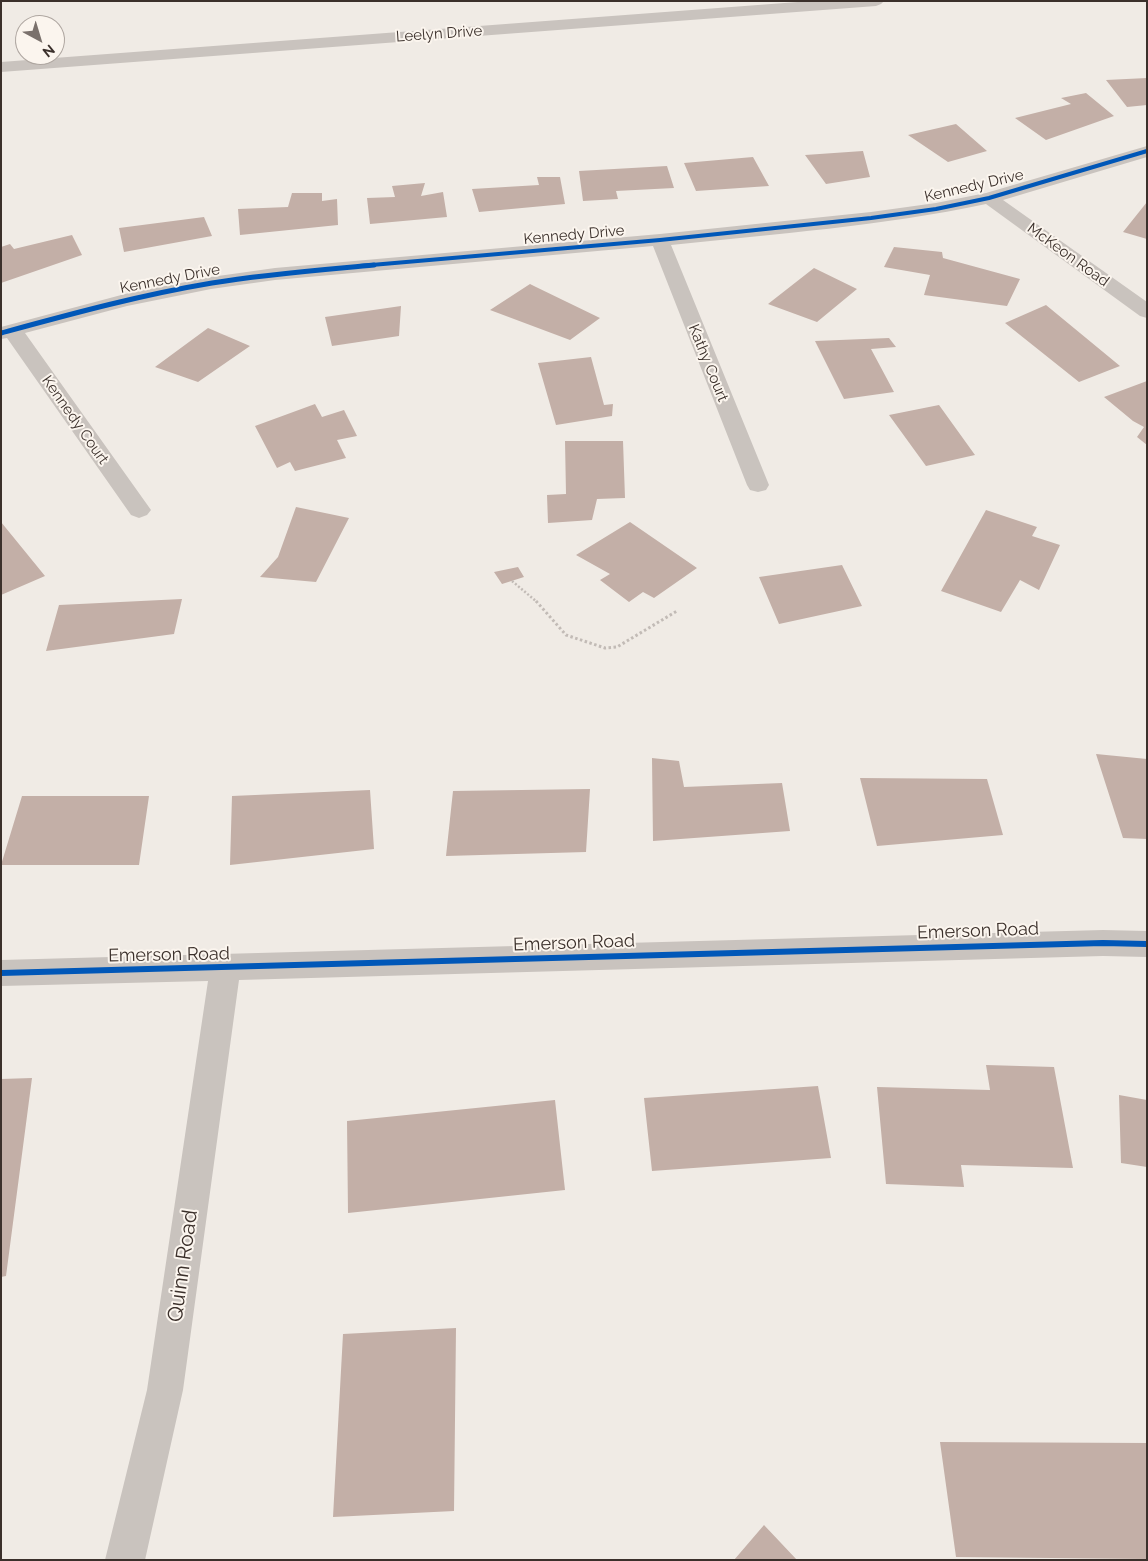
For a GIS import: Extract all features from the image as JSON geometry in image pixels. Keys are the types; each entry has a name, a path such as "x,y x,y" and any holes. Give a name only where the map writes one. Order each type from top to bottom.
{"street":[{"name":"Leelyn Drive","path":"1,67 876,1"},
{"name":"Kennedy Drive","path":"6,331 125,300 211,283 284,274 660,240 870,218 936,209 990,198 1147,151"},
{"name":"McKeon Road","path":"990,198 1147,312"},
{"name":"Kathy Court","path":"660,240 758,485"},
{"name":"Kennedy Court","path":"6,331 139,510"},
{"name":"Emerson Road","path":"1,973 1084,943 1131,942 1147,944"},
{"name":"Quinn Road","path":"125,1560 165,1390 225,968"}],"path":[{"path":"512,581 540,604 566,635 605,648 617,647 677,611"}],"building":[{"path":"1147,78 1147,105 1127,107 1106,80"},
{"path":"1086,93 1114,116 1046,140 1015,118 1071,104 1061,98"},
{"path":"956,124 987,151 948,162 908,135"},
{"path":"863,151 870,177 826,184 805,155"},
{"path":"753,157 769,186 696,191 684,163"},
{"path":"667,166 674,188 616,191 618,199 583,201 579,171"},
{"path":"537,177 560,177 565,204 479,212 472,189 539,185"},
{"path":"425,183 421,196 443,192 447,217 370,224 367,198 395,197 392,186"},
{"path":"292,193 322,193 322,201 337,199 338,225 240,235 238,209 288,207"},
{"path":"1147,202 1147,239 1123,232"},
{"path":"204,217 212,236 124,252 119,228"},
{"path":"72,235 82,255 1,283 1,247 10,244 14,249"},
{"path":"894,247 942,252 943,258 1020,279 1007,306 924,295 930,275 884,267"},
{"path":"814,268 857,289 817,322 768,304"},
{"path":"530,284 600,318 570,340 490,310"},
{"path":"1046,305 1120,366 1079,382 1005,323"},
{"path":"401,306 399,336 332,346 325,317"},
{"path":"208,328 250,346 198,382 155,367"},
{"path":"889,338 896,347 871,349 894,392 844,399 815,341"},
{"path":"591,357 604,405 613,404 612,416 556,425 538,363"},
{"path":"1147,381 1147,445 1137,437 1144,427 1133,421 1104,397"},
{"path":"315,404 322,417 344,410 357,436 337,440 346,458 295,471 290,462 277,468 255,426"},
{"path":"939,405 975,455 926,466 889,415"},
{"path":"565,441 623,441 625,498 597,499 592,520 548,523 547,495 566,494"},
{"path":"296,507 349,518 316,582 260,577 278,557"},
{"path":"986,510 1037,527 1032,536 1060,545 1039,590 1020,580 1001,612 941,591"},
{"path":"1,522 45,576 1,595"},
{"path":"630,522 697,568 654,598 643,592 629,602 600,580 610,574 576,555"},
{"path":"842,565 862,606 779,624 759,577"},
{"path":"518,567 524,577 502,584 494,572"},
{"path":"182,599 174,634 46,651 59,605"},
{"path":"1096,754 1147,759 1147,839 1123,838"},
{"path":"652,758 679,761 684,787 782,783 790,831 653,841"},
{"path":"860,778 987,779 1003,835 877,846"},
{"path":"590,789 586,852 446,856 453,791"},
{"path":"370,790 374,849 230,865 232,796"},
{"path":"22,796 149,796 139,865 1,865"},
{"path":"986,1065 1054,1067 1073,1168 961,1165 964,1187 886,1184 877,1087 990,1090"},
{"path":"32,1078 6,1276 1,1277 1,1079"},
{"path":"818,1086 831,1158 652,1171 644,1098"},
{"path":"1119,1095 1147,1100 1147,1167 1121,1163"},
{"path":"555,1100 565,1190 348,1213 347,1121"},
{"path":"456,1328 454,1511 333,1517 343,1334"},
{"path":"940,1442 1147,1443 1147,1559 956,1557"},
{"path":"764,1525 797,1560 734,1560"}],"cycle path":[{"path":"1,333 125,300 211,283 275,274 660,240 871,218 936,209 989,198 1147,151"},
{"path":"1,973 1103,943 1147,944"}]}
